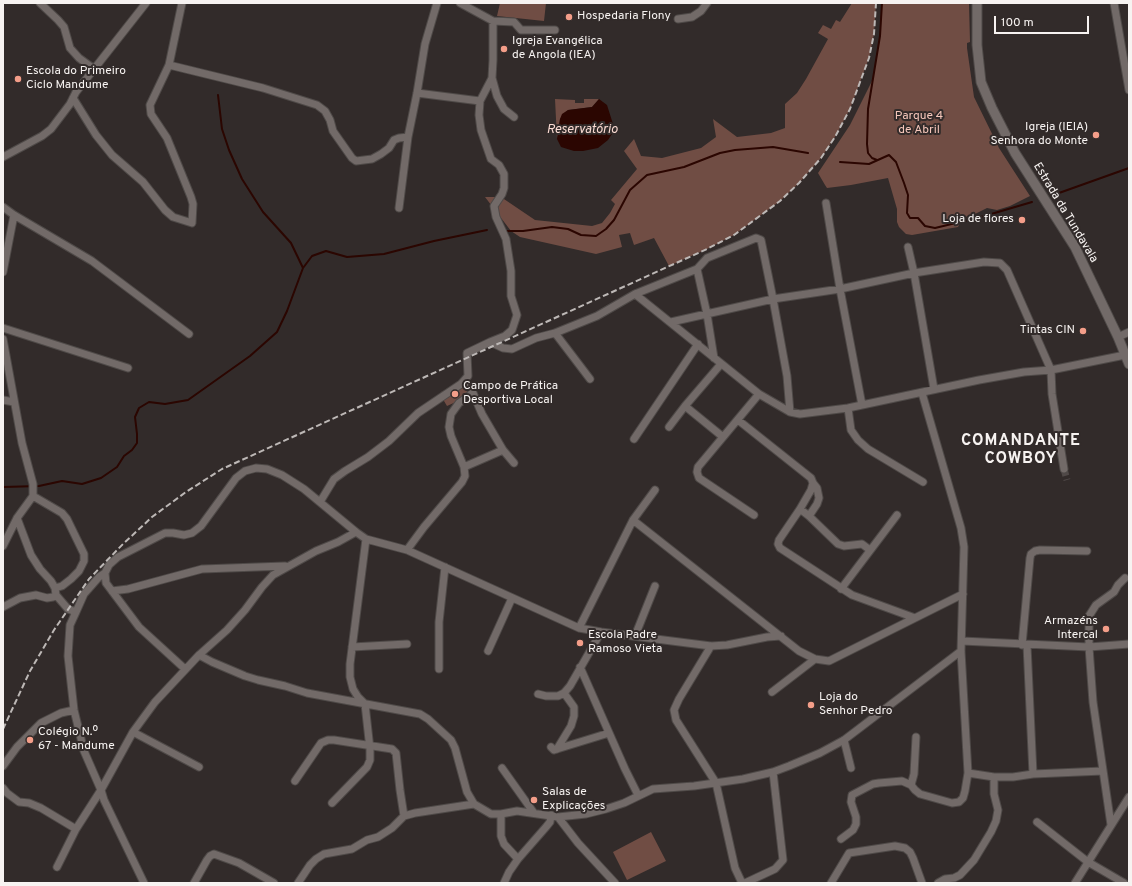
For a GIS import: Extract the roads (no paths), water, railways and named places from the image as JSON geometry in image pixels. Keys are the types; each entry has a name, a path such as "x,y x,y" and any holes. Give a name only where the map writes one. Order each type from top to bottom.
{"main road":[{"name":"Estrada da Tundavala","path":"977,3 977,45 981,82 992,108 1015,153 1075,247 1118,337 1129,364"}],"street":[{"path":"40,3 64,27 70,48 79,58 94,69"},
{"path":"3,157 51,129 76,92 146,3"},
{"path":"73,98 92,129 112,155 143,182 173,218 192,223 193,204 191,197 167,138 151,114 150,105 169,65 182,3"},
{"path":"399,208 408,136 425,44 437,3"},
{"path":"460,3 493,21 514,22 521,30 555,30"},
{"path":"678,19 692,17 701,11 707,3"},
{"path":"1114,3 1129,90"},
{"path":"493,21 492,78 497,96 504,108 514,117"},
{"path":"169,65 263,88 317,105 325,111 330,120 333,131 352,158 356,161 372,159 389,148 394,140 408,136"},
{"path":"320,502 334,479 344,471 368,457 389,441 418,413 461,384 468,376 467,353 505,336 512,330 517,315 511,296 511,271 506,239 496,217 494,206 504,188 504,174 499,165 490,159 480,123 480,101 492,78"},
{"path":"417,93 480,101"},
{"path":"826,203 862,405"},
{"path":"3,207 92,261 189,334"},
{"path":"3,272 14,215"},
{"path":"490,342 503,348 512,349 536,338 555,333 597,316 635,294 697,269 708,258 756,238 761,240 773,299 787,376 790,412"},
{"path":"908,247 934,389"},
{"path":"671,322 773,299 984,262 1000,263 1007,270 1051,370 1052,394 1064,469"},
{"path":"697,269 707,314 714,358"},
{"path":"635,294 760,394 790,412 800,414 848,408 922,393 934,389 1024,372 1051,370 1125,355"},
{"path":"3,328 128,368"},
{"path":"1118,337 1129,332"},
{"path":"555,333 590,379"},
{"path":"3,339 22,443 33,484 33,494 17,518 3,546"},
{"path":"634,439 698,344"},
{"path":"669,428 685,406 721,364"},
{"path":"461,384 464,383 470,386 482,414 503,450 514,463"},
{"path":"407,550 424,527 462,482 465,476 464,467 451,436 449,427 451,414 459,403 473,393"},
{"path":"840,838 853,830 856,824 856,816 851,802 852,795 856,792 879,783 902,781 911,785 915,790 925,796 952,803 959,802 963,798 968,773 961,650 964,547 961,528 922,393"},
{"path":"754,515 699,478 697,472 698,467 760,394"},
{"path":"3,400 14,402"},
{"path":"685,406 723,437"},
{"path":"848,408 851,430 858,440 868,449 923,482"},
{"path":"738,420 811,478 817,488 819,498 809,516"},
{"path":"464,467 503,450"},
{"path":"144,883 104,800 84,751 74,710 68,656 70,625 84,594 98,578 105,573 109,565 118,557 165,534 173,533 184,535 192,533 201,526 236,478 245,471 256,468 266,469 282,475 304,489 366,539 407,550 579,628 711,646 727,645 781,636"},
{"path":"813,483 811,490 800,509 779,540 778,544 780,548 841,589 860,599 915,618"},
{"path":"579,628 633,520 655,490"},
{"path":"3,607 20,598 36,595 48,598 53,597 55,591 71,580 84,561 84,554 62,513 33,494"},
{"path":"800,509 838,544 844,546 862,544 870,550"},
{"path":"841,589 897,515"},
{"path":"17,518 32,555 68,609 76,612"},
{"path":"633,520 799,651 815,659 829,661 963,594"},
{"path":"57,867 76,829 101,790 133,732 155,702 198,655 227,630 273,575 287,566 356,532"},
{"path":"332,803 367,767 370,760 370,746 365,704 353,689 350,677 350,664 366,539"},
{"path":"1033,774 1025,645 1030,558 1031,554 1040,550 1087,551"},
{"path":"112,591 128,589 202,569 247,569 287,566"},
{"path":"439,669 440,622 445,567"},
{"path":"105,573 106,583 139,627 186,669"},
{"path":"1111,825 1093,702 1089,647 1089,616 1096,605 1114,592 1125,578"},
{"path":"635,636 655,586"},
{"path":"488,651 512,598"},
{"path":"538,694 558,696 564,693 570,686 601,632"},
{"path":"962,641 1089,647 1129,644"},
{"path":"352,647 407,644"},
{"path":"711,646 674,710 676,720 716,783 733,862 743,883 775,869 783,860 773,772"},
{"path":"198,655 245,676 258,680 307,693 420,714 440,729 455,748 467,792 474,804 491,814 517,811 555,816 586,814 606,809 624,803 653,789 716,783 773,772 820,753 844,740 961,650"},
{"path":"772,692 815,659"},
{"path":"580,667 638,795"},
{"path":"564,693 574,707 574,716 571,726 554,748 610,733"},
{"path":"3,766 17,747 41,723 61,713 74,710"},
{"path":"133,732 199,767"},
{"path":"911,785 914,774 916,737"},
{"path":"295,781 321,743 328,740 392,749 396,753 404,816"},
{"path":"844,740 851,768"},
{"path":"502,768 534,813"},
{"path":"968,773 994,777 1013,777 1033,774 1104,771"},
{"path":"938,883 944,879 954,878 960,875 974,860 992,832 998,810 994,794 994,777"},
{"path":"3,788 19,802 29,803 41,808 76,829"},
{"path":"1075,883 1129,797"},
{"path":"298,883 316,859 324,854 352,849 366,840 378,837 392,828 404,816 420,812 474,804"},
{"path":"501,814 500,828 503,840 510,851 518,859"},
{"path":"504,883 509,872 518,859 555,816"},
{"path":"555,816 578,844 614,883"},
{"path":"1037,822 1088,862 1124,883"},
{"path":"831,883 849,853 895,846 905,848 910,852 914,858 922,883"},
{"path":"194,883 207,860 214,854 239,863 274,883"}],"water":[{"name":"Reservatório","path":"599,99 607,105 613,124 612,134 608,140 598,148 583,151 574,151 561,147 557,139 562,114 568,110 592,107"}],"waterway":[{"path":"877,160 872,158 868,153 868,109 880,36 882,3"},
{"path":"218,95 222,129 229,150 242,179 263,212 291,243 303,268"},
{"path":"506,231 523,231 552,227 568,229 581,235 596,236 606,229 614,220 630,190 647,175 684,167 720,153 735,150 773,147 808,153"},
{"path":"840,162 869,164 889,155 896,162 908,195 907,213 910,218 918,218 925,226 935,228 981,217 1032,202"},
{"path":"1059,193 1129,168"},
{"path":"3,487 39,486 62,481 82,484 101,478 117,467 124,456 132,450 137,443 135,417 139,408 149,402 165,404 188,400 250,356 277,332 287,311 303,268 312,256 326,251 347,257 384,254 434,241 487,230"}],"tunnel":[{"path":"1064,469 1067,480"}],"railway":[{"path":"3,729 30,671 54,630 89,579 152,517 186,492 222,469 707,249 734,235 780,201 799,183 821,158 835,137 850,109 869,58 874,34 876,3"}],"place":[{"name":"Hospedaria Flony","path":"569,17"},
{"name":"Igreja Evangélica de Angola (IEA)","path":"504,49"},
{"name":"Escola do Primeiro Ciclo Mandume","path":"18,79"},
{"name":"Igreja (IEIA) Senhora do Monte","path":"1096,135"},
{"name":"Loja de flores","path":"1022,220"},
{"name":"Tintas CIN","path":"1083,331"},
{"name":"Campo de Prática Desportiva Local","path":"455,394"},
{"name":"Armazéns Intercal","path":"1106,629"},
{"name":"Escola Padre Ramoso Vieta","path":"580,643"},
{"name":"Loja do Senhor Pedro","path":"811,705"},
{"name":"Colégio N.º 67 - Mandume","path":"30,740"},
{"name":"Salas de Explicações","path":"534,800"}],"district":[{"name":"COMANDANTE COWBOY","path":"1021,451"}],"park label":[{"name":"Parque 4 de Abril","path":"919,124"}]}
